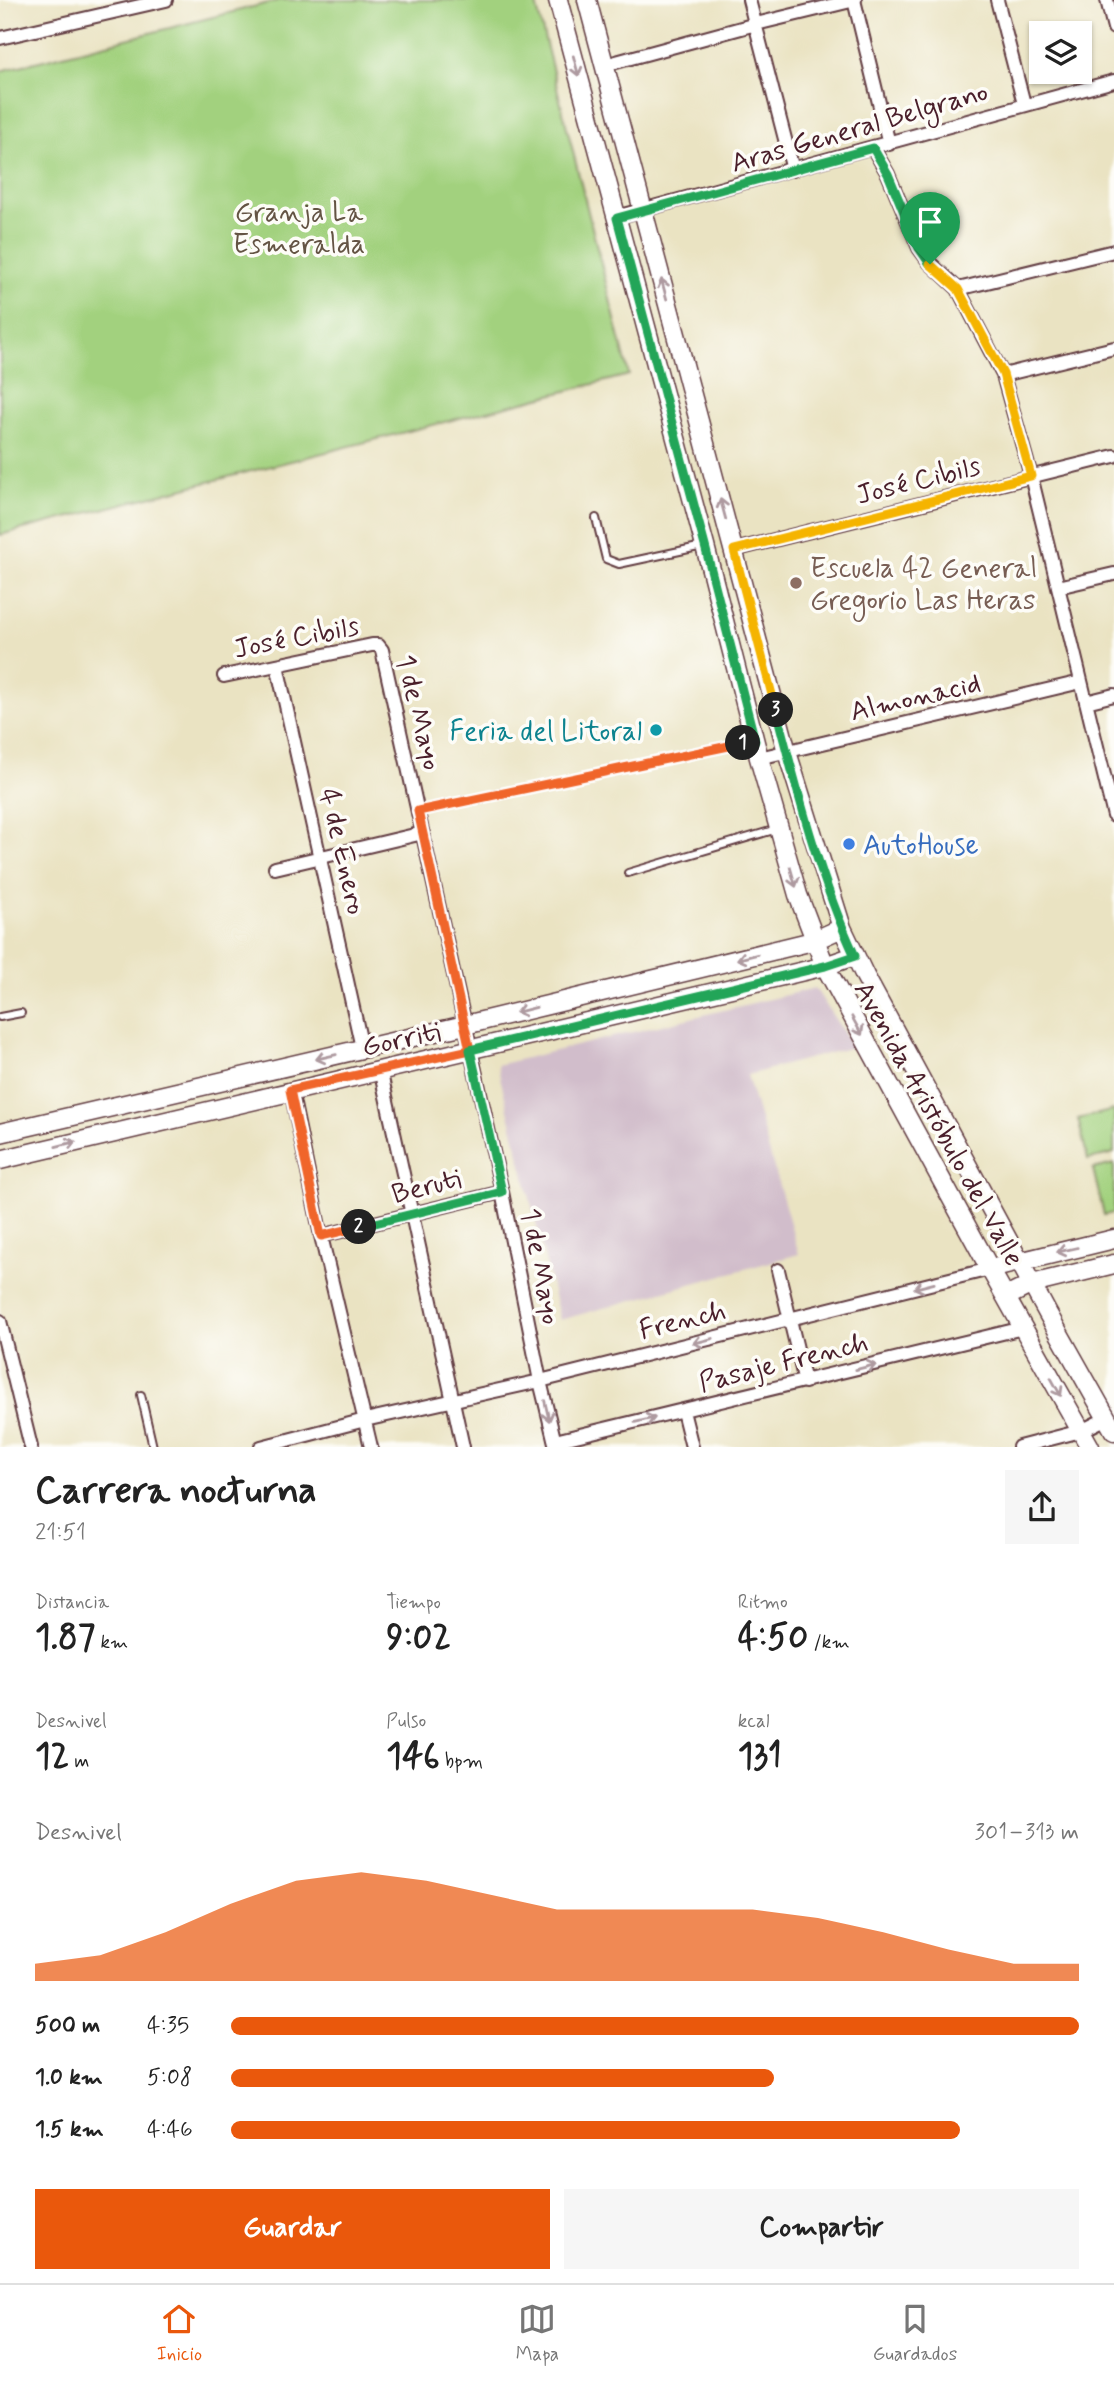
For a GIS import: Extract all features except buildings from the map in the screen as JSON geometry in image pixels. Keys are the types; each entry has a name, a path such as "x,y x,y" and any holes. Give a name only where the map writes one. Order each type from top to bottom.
{"main road":[{"name":"Avenida Aristóbulo del Valle","path":"558,0 757,749 813,941 990,1269 1086,1439"},
{"name":"Avenida Aristóbulo del Valle","path":"587,0 787,751 842,928 1110,1425"},
{"name":"Gorriti","path":"0,1133 813,941 842,928"},
{"name":"Gorriti","path":"0,1160 825,966 855,956"},
{"name":"French","path":"990,1269 1114,1239"},
{"path":"1006,1297 1032,1284 1114,1264"}],"street":[{"path":"0,38 166,0"},
{"path":"749,0 793,170"},
{"path":"605,65 854,0 889,144"},
{"path":"997,0 1024,104"},
{"path":"1107,0 1114,28"},
{"name":"Aras General Belgrano","path":"617,218 1114,81"},
{"path":"873,148 888,174 919,248 930,264 958,289 1003,374 1111,792 1114,816"},
{"path":"958,289 1114,251"},
{"path":"1003,374 1114,348"},
{"name":"José Cibils","path":"734,550 1114,456"},
{"path":"1058,587 1114,574"},
{"name":"José Cibils","path":"224,676 378,645"},
{"name":"1 de Mayo","path":"378,645 382,650 423,833 555,1444"},
{"name":"4 de Enero","path":"277,665 362,1048"},
{"name":"Almonacid","path":"757,749 787,751 1082,682"},
{"path":"1086,702 1114,695"},
{"path":"275,868 423,833"},
{"path":"380,1069 463,1447"},
{"path":"290,1090 370,1447"},
{"name":"Beruti","path":"321,1236 502,1192"},
{"name":"French","path":"261,1447 990,1269"},
{"path":"778,1270 804,1382"},
{"path":"0,1321 31,1447"},
{"name":"Pasaje French","path":"555,1444 1023,1328"},
{"path":"683,1411 692,1447"},
{"path":"1019,1447 1086,1439 1110,1425"}],"lane":[{"path":"596,518 606,559 610,562 619,564 705,546"},
{"path":"418,811 757,749"},
{"path":"628,873 779,829"},
{"path":"0,1017 21,1013"},
{"path":"141,1395 153,1447"}],"shaded area":[{"path":"815,988 853,1047 747,1075 799,1254 560,1320 497,1065"}],"green space":[{"name":"Granja La Esmeralda","path":"280,0 535,0 629,375 0,535 0,71"},
{"path":"1114,1110 1114,1153 1088,1160 1078,1119"},
{"path":"1114,1164 1114,1213 1104,1215 1093,1169"}],"place":[{"name":"Escuela 42 General Gregorio Las Heras","path":"796,583"},
{"name":"Feria del Litoral","path":"656,730"},
{"name":"AutoHouse","path":"849,844"}],"route":[{"path":"930,264 919,248 888,174 873,148 617,218 755,741 418,811 470,1050 290,1090 321,1236 502,1192 470,1050 825,966 855,956 827,886 787,751 734,550 1031,476 1003,374 958,289 930,264"}]}
